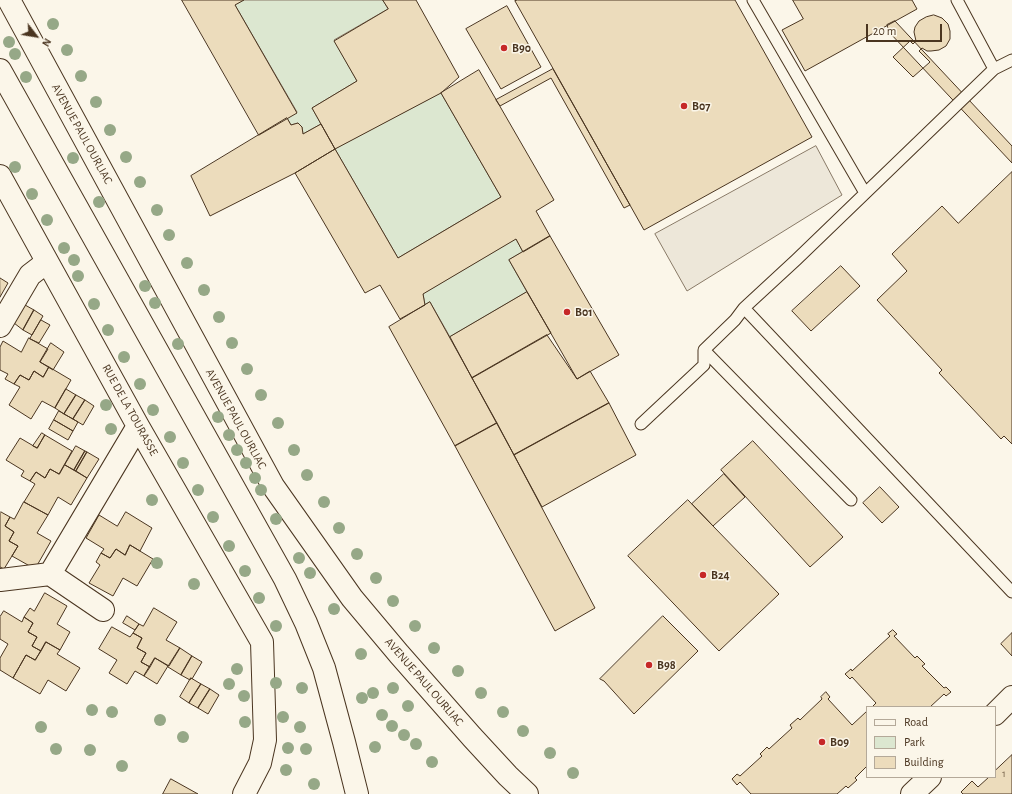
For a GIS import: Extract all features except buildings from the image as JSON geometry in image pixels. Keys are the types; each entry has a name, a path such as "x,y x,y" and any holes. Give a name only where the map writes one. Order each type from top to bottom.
{"main road":[{"name":"AVENUE PAUL OURLIAC","path":"9,0 273,486 352,598 398,654 472,737 527,794"},
{"path":"0,70 284,579 306,623 324,668 356,794"},
{"name":"RUE DE LA TOURASSE","path":"0,176 138,426 262,642 265,740 260,763 244,794"},
{"path":"0,326 30,275 47,262"},
{"path":"50,574 138,426"},
{"path":"0,580 50,574 103,610"},
{"path":"996,713 1012,697"},
{"path":"912,794 929,778"}],"lane":[{"path":"754,0 864,193"},
{"path":"957,0 994,69"},
{"path":"641,424 704,365 704,350 735,320 744,308 796,260 994,69 1012,60"},
{"path":"744,308 1012,592"},
{"path":"704,350 850,500"}],"green space":[{"path":"244,0 383,0 388,9 334,40 357,81 312,108 321,124 303,134 302,127 298,123 291,125 287,118 297,112 235,5"},
{"path":"441,93 501,197 398,258 335,149"},
{"path":"516,239 523,252 509,260 527,292 450,337 430,302 425,305 423,294"}],"shaded area":[{"path":"816,146 842,195 687,291 655,234"}],"place":[{"name":"B90","path":"504,48"},
{"name":"B07","path":"684,106"},
{"name":"B01","path":"567,312"},
{"name":"B24","path":"703,575"},
{"name":"B98","path":"649,665"},
{"name":"B09","path":"822,742"}]}
